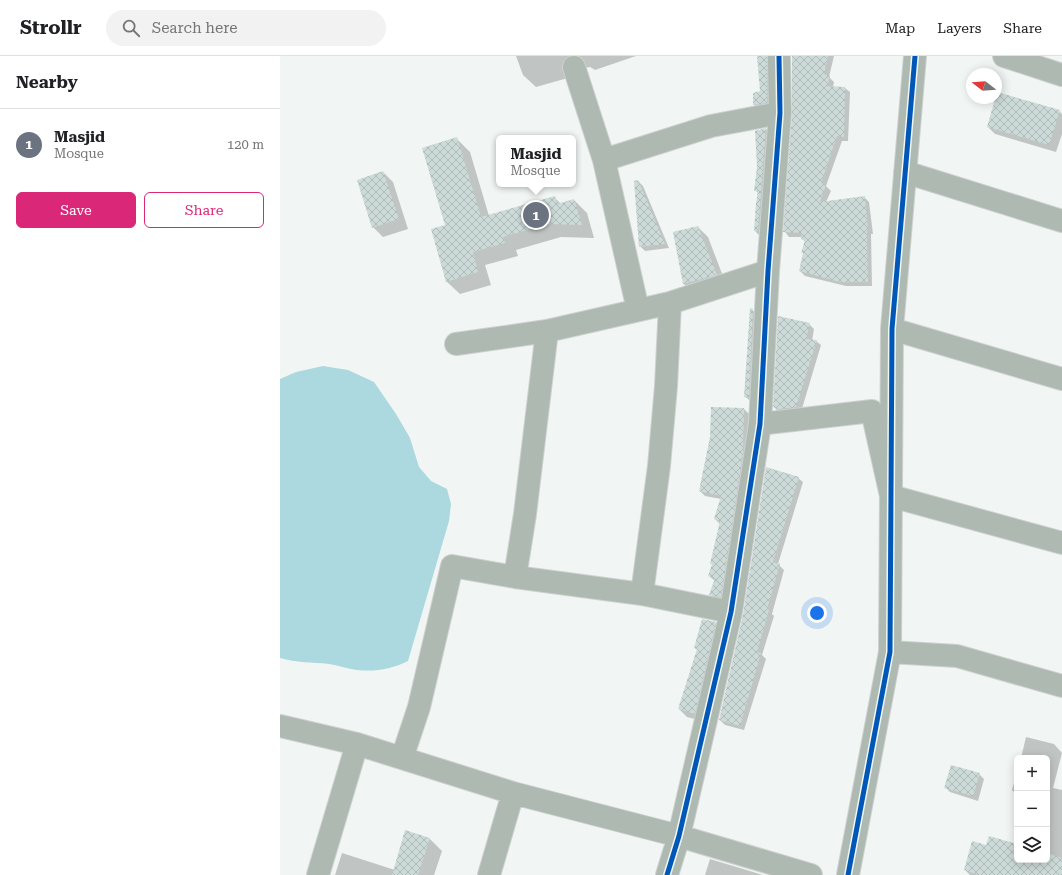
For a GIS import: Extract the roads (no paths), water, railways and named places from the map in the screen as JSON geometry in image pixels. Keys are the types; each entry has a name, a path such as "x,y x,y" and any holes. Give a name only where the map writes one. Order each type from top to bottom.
{"street":[{"path":"667,875 679,836 731,612 760,424 768,270 780,113 780,56"},
{"path":"848,875 890,652 892,329 915,56"},
{"path":"1004,56 1062,75"},
{"path":"574,67 604,160 638,310"},
{"path":"604,160 710,126 780,113"},
{"path":"905,172 1062,221"},
{"path":"456,344 547,331 670,303 768,270"},
{"path":"642,594 659,466 666,386 670,303"},
{"path":"892,329 1062,379"},
{"path":"515,577 525,514 547,331"},
{"path":"760,424 872,411 891,496"},
{"path":"891,496 1062,543"},
{"path":"402,758 419,707 452,566 515,577 642,594 731,612"},
{"path":"890,652 958,656 1062,686"},
{"path":"280,726 357,744 513,793 679,836 811,875"},
{"path":"318,875 357,744"},
{"path":"489,875 513,793"}],"water":[{"path":"323,366 348,370 374,382 396,414 410,438 419,467 431,481 447,489 451,504 449,521 408,661 383,669 370,671 357,670 323,663 298,662 280,658 280,379 296,372"}],"place":[{"name":"Masjid","path":"536,215"}]}
